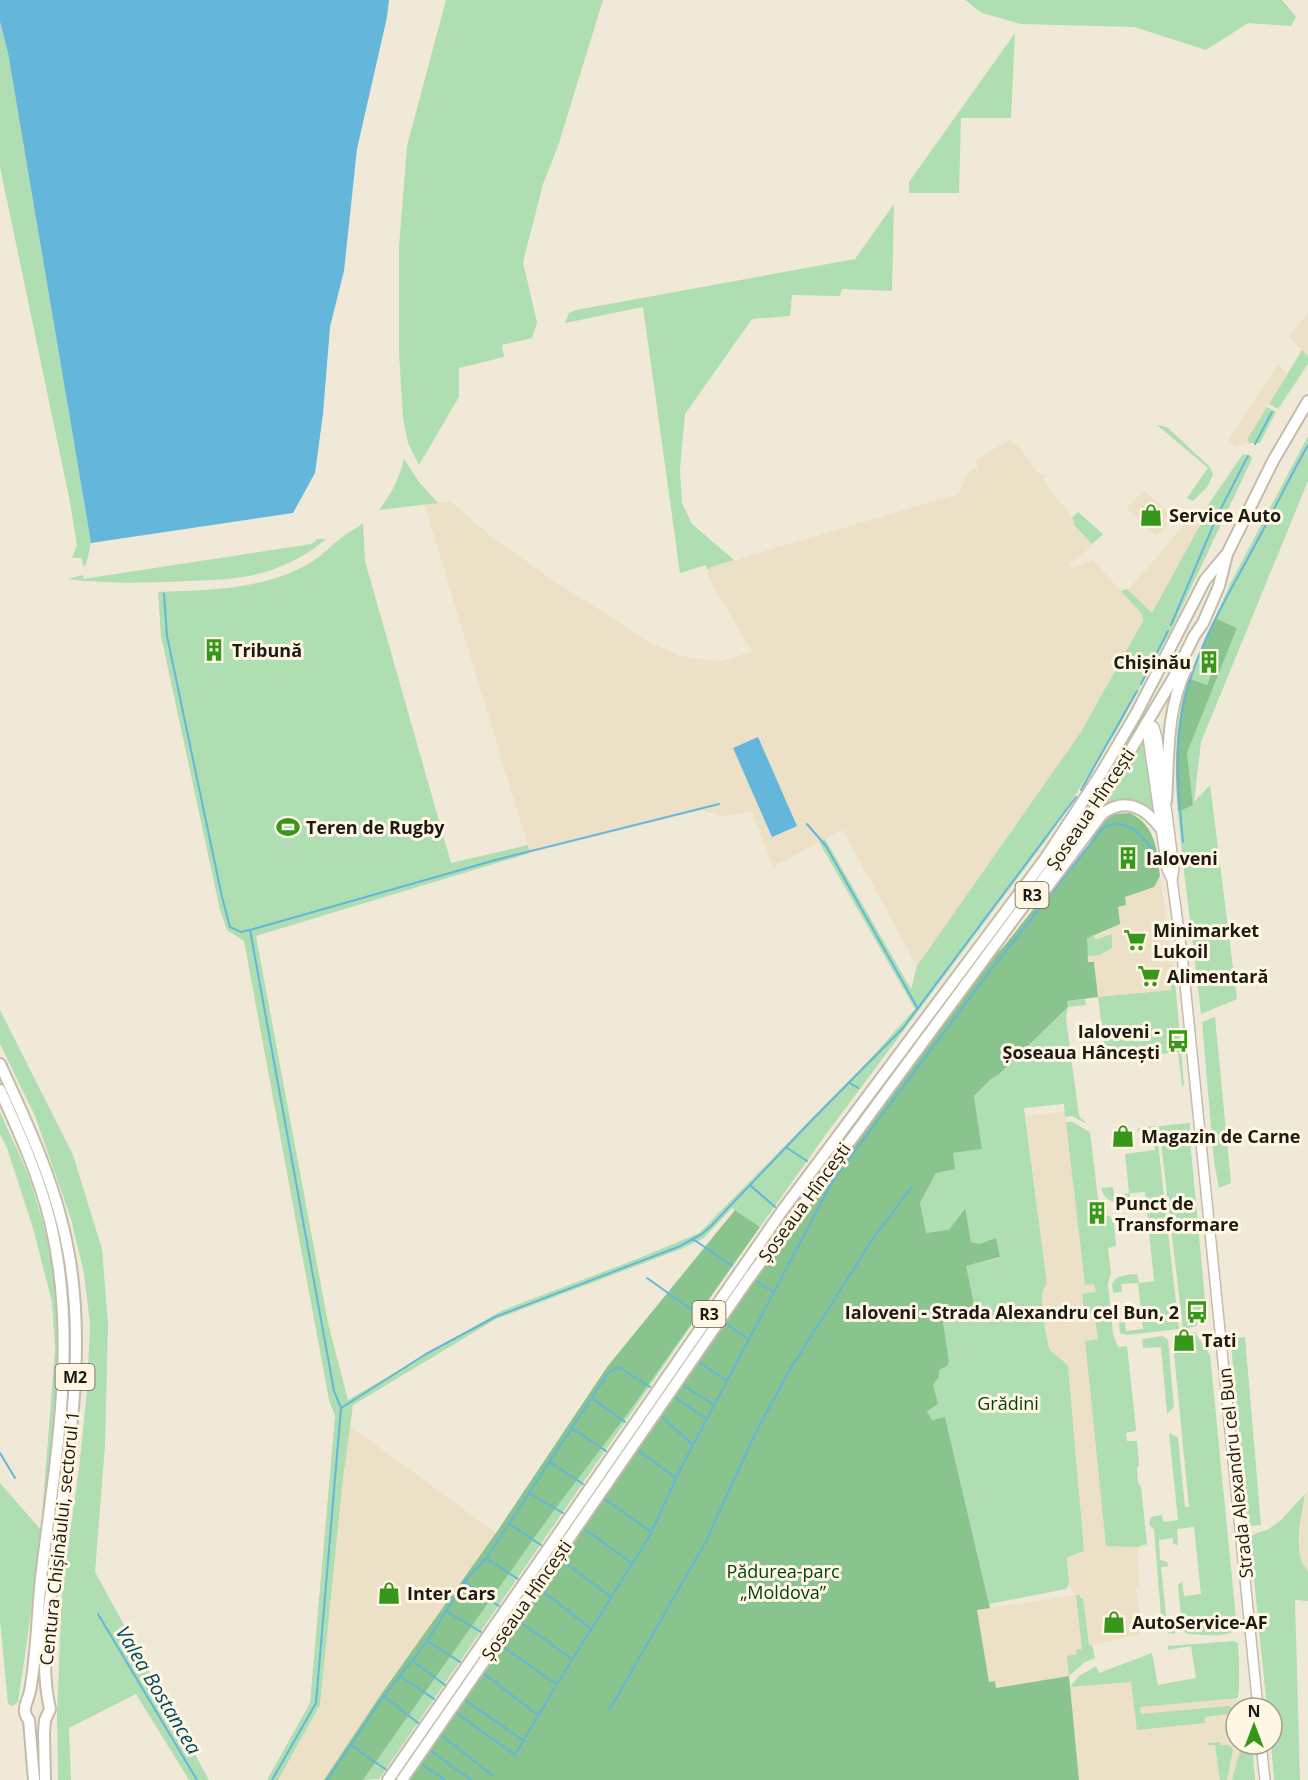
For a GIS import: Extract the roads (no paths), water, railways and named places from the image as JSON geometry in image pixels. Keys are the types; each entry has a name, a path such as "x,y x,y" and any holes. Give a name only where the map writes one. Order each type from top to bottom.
{"highway":[{"name":"R3","path":"1166,801 1167,744 1171,712 1180,681 1200,639 1203,622 1219,586 1227,554 1274,461 1308,401"},
{"name":"R3","path":"1045,859 1087,804 1137,726 1145,723 1148,705 1185,631 1189,615 1205,580 1227,554"},
{"name":"Șoseaua Hîncești","path":"387,1779 782,1211 1045,859 1102,772 1189,615"},
{"name":"Șoseaua Hîncești","path":"402,1780 749,1278 1098,805 1174,677 1203,622"},
{"path":"1125,732 1131,725 1145,723"},
{"name":"R3","path":"958,994 1011,934 1101,814 1110,807 1118,805 1135,807 1148,814 1162,830"},
{"name":"Centura Chișinăului, sectorul 1","path":"0,1064 36,1146 53,1193 64,1231 74,1290 75,1380 47,1621 45,1675 50,1713 45,1720 44,1733 45,1780"},
{"name":"Centura Chișinăului, sectorul 1","path":"0,1090 25,1146 44,1197 60,1272 64,1317 65,1360 62,1407 32,1679 24,1713 29,1720 33,1780"},
{"path":"28,1700 36,1697 47,1701"},
{"path":"29,1720 38,1723 45,1720"}],"main road":[{"name":"Strada Alexandru cel Bun","path":"1145,723 1154,727 1156,733 1174,868 1172,880 1257,1696"},
{"name":"Strada Alexandru cel Bun","path":"1145,723 1167,869 1172,880"},
{"path":"1263,1756 1265,1780"}],"water":[{"path":"0,0 389,0 357,149 344,271 330,327 323,414 315,473 293,513 91,543 8,53 0,22"},
{"path":"758,737 797,826 772,837 733,748"}],"waterway":[{"path":"1255,444 1272,412"},
{"path":"1183,842 1178,750 1186,694 1203,645 1214,622 1308,445"},
{"path":"1171,625 1218,514 1248,456"},
{"path":"164,594 167,636 222,897 230,927 241,932 249,930"},
{"path":"1141,684 1168,631"},
{"path":"1081,790 1137,691"},
{"path":"341,1408 426,1354 495,1317 678,1247 702,1234 903,1028 1076,797"},
{"path":"272,1780 316,1703 341,1408 334,1391 250,930 499,859 719,804"},
{"path":"807,824 826,846 918,1009"},
{"path":"456,1713 515,1755 649,1537 682,1466 831,1184 990,971 1103,828 1111,825 1124,825 1136,831 1151,848 1154,848"},
{"path":"850,1083 858,1088"},
{"path":"787,1148 807,1161"},
{"path":"750,1185 775,1207"},
{"path":"610,1709 705,1543 757,1430 789,1371 874,1237 911,1188"},
{"path":"693,1239 732,1266"},
{"path":"647,1278 699,1315"},
{"path":"753,1279 773,1292"},
{"path":"724,1322 748,1339"},
{"path":"697,1361 727,1381"},
{"path":"327,1780 384,1696 426,1643 464,1582 487,1557 608,1373 619,1367 650,1387"},
{"path":"681,1384 714,1405"},
{"path":"673,1396 707,1419"},
{"path":"592,1398 625,1422"},
{"path":"660,1415 693,1445"},
{"path":"573,1429 606,1451"},
{"path":"637,1449 676,1478"},
{"name":"Valea Bostancea","path":"0,1453 15,1478"},
{"path":"550,1462 583,1484"},
{"path":"529,1493 563,1513"},
{"path":"603,1498 650,1531"},
{"path":"509,1524 541,1545"},
{"path":"583,1528 632,1563"},
{"path":"486,1558 518,1579"},
{"path":"561,1560 611,1597"},
{"path":"464,1582 499,1606"},
{"path":"541,1590 590,1628"},
{"path":"446,1611 481,1632"},
{"name":"Valea Bostancea","path":"98,1614 197,1780"},
{"path":"519,1621 572,1659"},
{"path":"428,1641 460,1662"},
{"path":"502,1646 556,1684"},
{"path":"413,1661 445,1685"},
{"path":"483,1673 538,1715"},
{"path":"400,1676 434,1699"},
{"path":"385,1697 418,1723"},
{"path":"465,1700 524,1741"},
{"path":"441,1735 492,1775"},
{"path":"351,1745 388,1771"},
{"path":"430,1750 471,1780"},
{"path":"421,1764 445,1780"}],"place":[{"name":"Service Auto","path":"1151,515"},
{"name":"Tribună","path":"214,650"},
{"name":"Chișinău","path":"1209,662"},
{"name":"Teren de Rugby","path":"288,827"},
{"name":"Ialoveni","path":"1128,858"},
{"name":"Minimarket Lukoil","path":"1135,940"},
{"name":"Alimentară","path":"1149,976"},
{"name":"Ialoveni - Șoseaua Hâncești","path":"1178,1041"},
{"name":"Magazin de Carne","path":"1123,1136"},
{"name":"Punct de Transformare","path":"1097,1213"},
{"name":"Ialoveni - Strada Alexandru cel Bun, 2","path":"1197,1312"},
{"name":"Tati","path":"1184,1340"},
{"name":"Inter Cars","path":"389,1593"},
{"name":"AutoService-AF","path":"1114,1622"}],"park label":[{"name":"Grădini","path":"1008,1403"},
{"name":"Pădurea-parc „Moldova”","path":"783,1581"}]}
